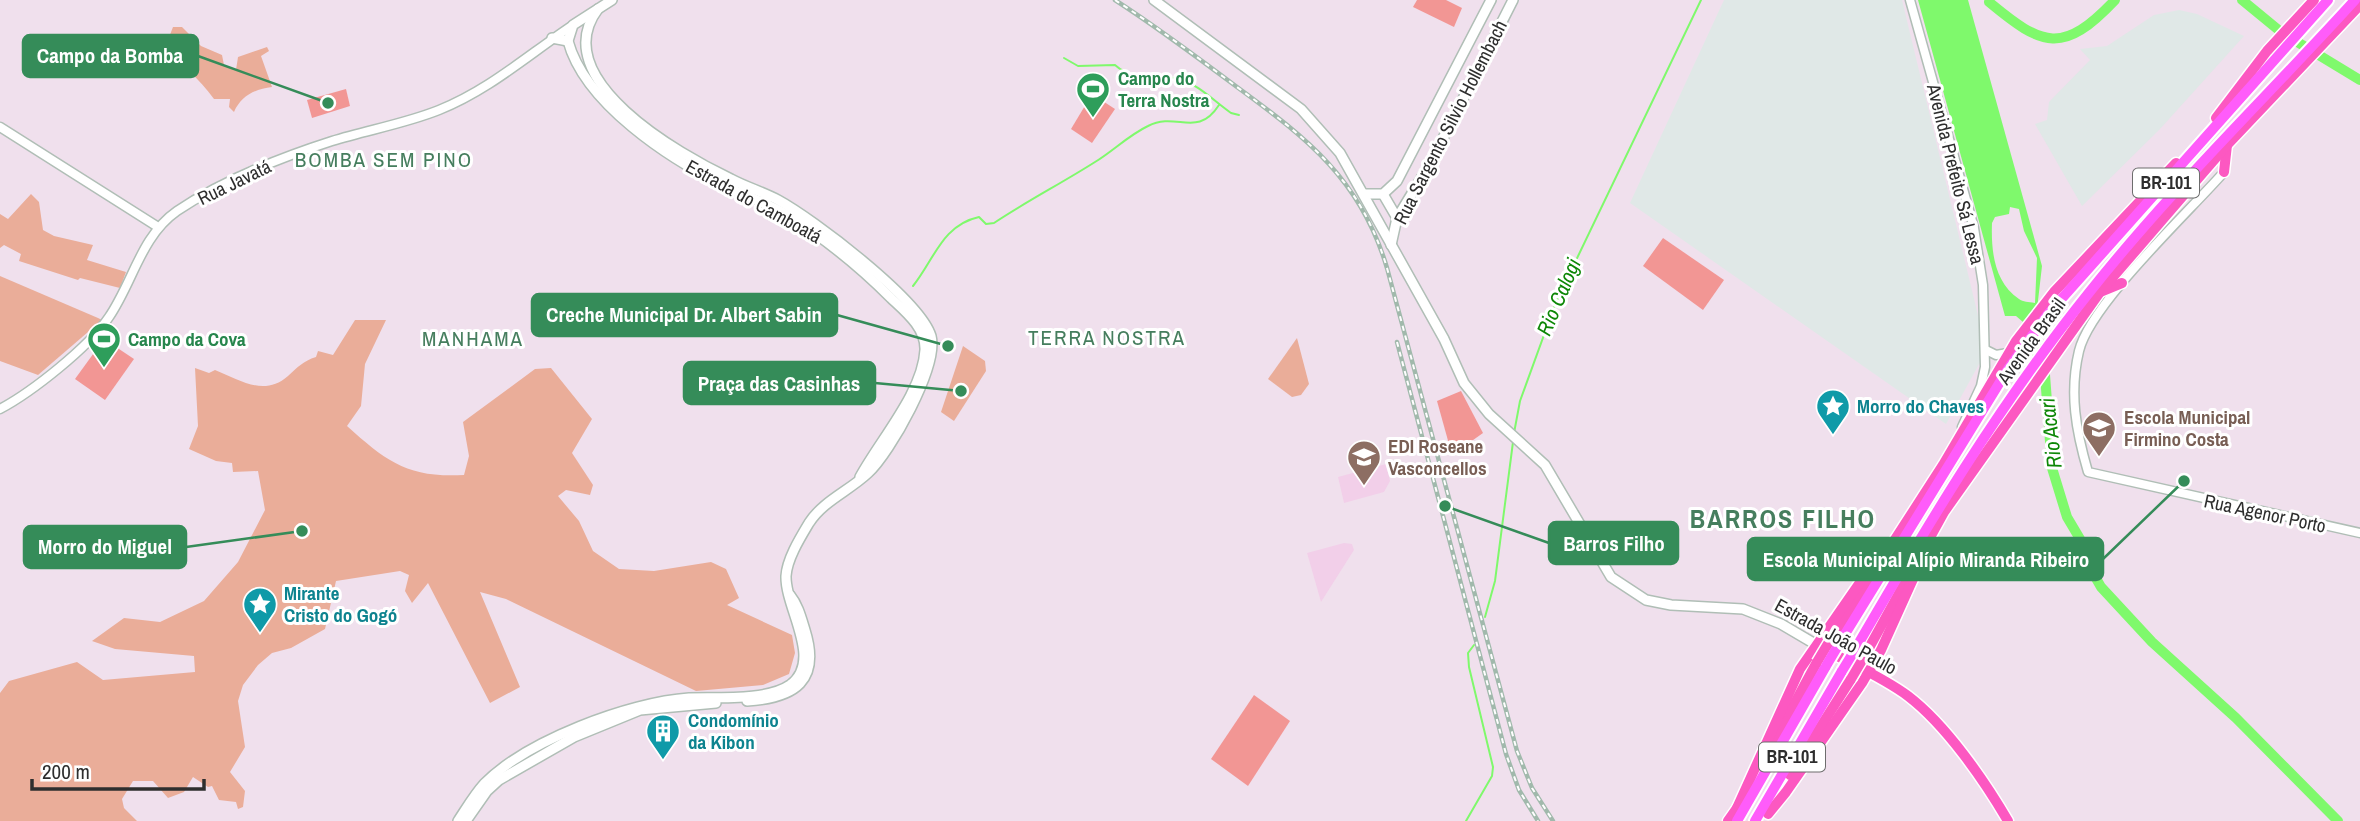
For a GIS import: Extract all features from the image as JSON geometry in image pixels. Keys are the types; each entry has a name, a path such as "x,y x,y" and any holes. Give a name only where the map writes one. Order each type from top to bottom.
{"highway":[{"name":"Avenida Brasil","path":"1737,821 1821,664 2019,346 2046,310 2297,26 2328,0"},
{"name":"Avenida Brasil","path":"1755,821 1859,655 1971,454 2058,331 2146,226 2299,66 2355,0"}],"main road":[{"path":"552,38 568,41 573,24 611,0"},
{"name":"Estrada João Paulo","path":"1154,0 1301,108 1339,153 1365,194 1444,339 1464,383 1489,414 1514,435 1552,475 1604,568 1627,590 1657,604 1743,609 1781,624 1907,695 1924,710 1979,776 2008,821"},
{"name":"Rua Sargento Silvio Hollembach","path":"1365,194 1383,194 1390,190 1407,165 1491,0"},
{"name":"Rua Sargento Silvio Hollembach","path":"1391,245 1397,218 1430,164 1513,0"},
{"name":"Avenida Brasil","path":"2297,26 2314,0"},
{"name":"Avenida Brasil","path":"2323,40 2360,5"},
{"path":"583,61 586,28 597,9"},
{"path":"1480,23 1497,32"},
{"path":"573,24 586,28"},
{"name":"Estrada do Camboatá","path":"466,821 487,791 499,780 574,737 640,710 773,693 799,676 804,655 789,593 787,571 809,523 824,506 858,481 909,401 920,372 925,342 921,332 903,309 871,277 823,239 779,211 723,185 632,127 605,101 583,61 568,41"},
{"name":"Avenida Brasil","path":"1859,655 1937,523 2061,345 2105,294 2141,240 2299,66"},
{"path":"2224,172 2227,145"},
{"path":"1383,194 1397,218"},
{"path":"1376,214 1397,218"},
{"path":"2105,294 2122,283"},
{"name":"Avenida Brasil","path":"1837,638 2008,354 2019,346"},
{"path":"1766,817 1869,673 1937,523"},
{"path":"1737,808 1787,693 1815,644 1878,556 1898,534"},
{"name":"Avenida Brasil","path":"1728,821 1821,664"},
{"name":"Avenida Brasil","path":"1766,817 1847,675"},
{"name":"Estrada do Camboatá","path":"458,821 489,779 566,733 634,705 665,700 710,701"}],"street":[{"name":"Avenida Prefeito Sá Lessa","path":"1910,0 1974,228 1983,285 1986,350 1983,379 1961,433"},
{"name":"Rua Javatá","path":"0,409 29,390 96,333 116,306 158,227 178,211 229,182 300,151 390,126 454,104 511,70 573,24"},
{"path":"0,127 158,227"},
{"path":"2122,283 2224,172"},
{"name":"Rua Agenor Porto","path":"2105,294 2083,338 2076,370 2074,420 2088,472 2360,533"},
{"path":"1986,350 1996,355 2008,354"}],"shaded area":[{"path":"1417,0 1446,0 1462,8 1454,27 1413,7"},
{"path":"1724,0 1902,0 1982,332 1983,357 1946,424 1630,203"},
{"path":"1918,0 1968,0 2042,266 2036,318 2048,360 2038,385 2023,322 2016,316 2005,316","holes":["2010,207 2019,209 2024,231 2037,258 2035,303 2021,300 2004,284 1999,275 1992,244 1992,223 1995,217 2009,214"]},
{"path":"2179,10 2197,14 2244,36 2160,129 2082,206 2035,124 2047,120 2049,102 2090,60 2080,49 2107,46 2154,15"},
{"path":"173,27 182,27 201,46 222,55 224,65 236,70 238,57 267,47 269,51 261,56 272,87 249,94 234,112 229,107 230,99 214,99 166,45"},
{"path":"346,89 350,106 312,118 307,100"},
{"name":"Campo do Terra Nostra","path":"1092,94 1115,109 1092,143 1071,129"},
{"path":"31,194 39,202 43,230 54,236 93,245 87,260 126,272 120,288 80,278 78,280 19,261 21,254 4,245 0,248 0,214 8,219"},
{"path":"1663,238 1724,280 1703,310 1643,266"},
{"path":"0,276 102,320 38,375 0,361"},
{"path":"355,320 386,320 365,364 361,406 347,426 374,449 413,470 428,474 464,475 469,456 463,422 535,369 551,368 592,419 572,453 593,485 590,495 566,490 558,496 579,521 593,551 619,569 654,571 711,562 726,569 739,598 727,605 792,635 795,653 789,674 763,685 696,691 506,599 480,592 520,687 490,703 428,583 412,603 405,591 409,575 400,571 336,581 325,629 291,648 272,653 258,665 243,685 238,701 245,747 230,772 245,791 243,807 238,809 236,802 219,800 212,786 208,787 193,777 184,792 168,798 153,781 133,781 122,799 124,808 137,821 0,821 0,693 9,681 77,662 103,680 195,672 194,656 115,649 92,641 124,618 160,622 204,601 238,562 265,510 258,471 233,472 232,463 216,461 189,449 198,426 195,368 209,373 215,370 252,385 270,385 279,382 304,362 316,357 318,351 333,355"},
{"path":"1297,338 1309,384 1301,395 1292,397 1268,379"},
{"name":"Campo da Cova","path":"104,339 134,359 105,400 75,379"},
{"path":"963,346 985,361 986,371 954,421 941,412"},
{"path":"1461,391 1483,433 1452,455 1437,401"},
{"name":"EDI Roseane Vasconcellos","path":"1386,464 1390,481 1384,492 1344,503 1338,477"},
{"path":"1344,543 1352,544 1354,550 1321,602 1307,553"},
{"path":"1254,695 1290,721 1248,786 1211,759"}],"waterway":[{"name":"Rio Calogi","path":"1514,433 1520,401 1556,302 1701,0"},
{"path":"1989,2 2024,28 2039,36 2053,38 2067,37 2081,30 2115,0"},
{"path":"2242,0 2281,32 2360,80"},
{"path":"1064,58 1078,66 1115,65 1138,76 1170,77 1186,81 1231,113 1239,115"},
{"path":"913,286 947,235 966,221 979,217 986,224 994,223 1095,162 1148,126 1168,121 1203,121 1219,105"},
{"name":"Rio Acari","path":"2042,365 2052,468 2067,517 2083,544 2086,561 2101,587 2152,642 2236,718 2338,821"},
{"name":"Rio Calogi","path":"1485,617 1495,581 1513,442"},
{"name":"Rio Calogi","path":"1466,821 1492,776 1493,767 1469,667 1468,653 1474,645"}],"railway":[{"path":"1115,0 1177,42 1287,125 1329,164 1363,210 1387,268 1517,751 1532,788 1553,821"},
{"path":"1397,342 1506,754 1519,790 1538,821"}],"place":[{"name":"Campo da Bomba","path":"328,103"},
{"name":"Campo do Terra Nostra","path":"1093,119"},
{"name":"Creche Municipal Dr. Albert Sabin","path":"948,346"},
{"name":"Campo da Cova","path":"104,369"},
{"name":"Praça das Casinhas","path":"961,391"},
{"name":"Morro do Chaves","path":"1833,436"},
{"name":"Escola Municipal Firmino Costa","path":"2099,458"},
{"name":"Escola Municipal Alípio Miranda Ribeiro","path":"2184,481"},
{"name":"EDI Roseane Vasconcellos","path":"1364,487"},
{"name":"Barros Filho","path":"1445,506"},
{"name":"Morro do Miguel","path":"302,531"},
{"name":"Mirante Cristo do Gogó","path":"260,634"},
{"name":"Condomínio da Kibon","path":"663,761"}],"district":[{"name":"BOMBA SEM PINO","path":"384,160"},
{"name":"TERRA NOSTRA","path":"1107,338"},
{"name":"MANHAMA","path":"473,339"},
{"name":"BARROS FILHO","path":"1783,519"}]}
